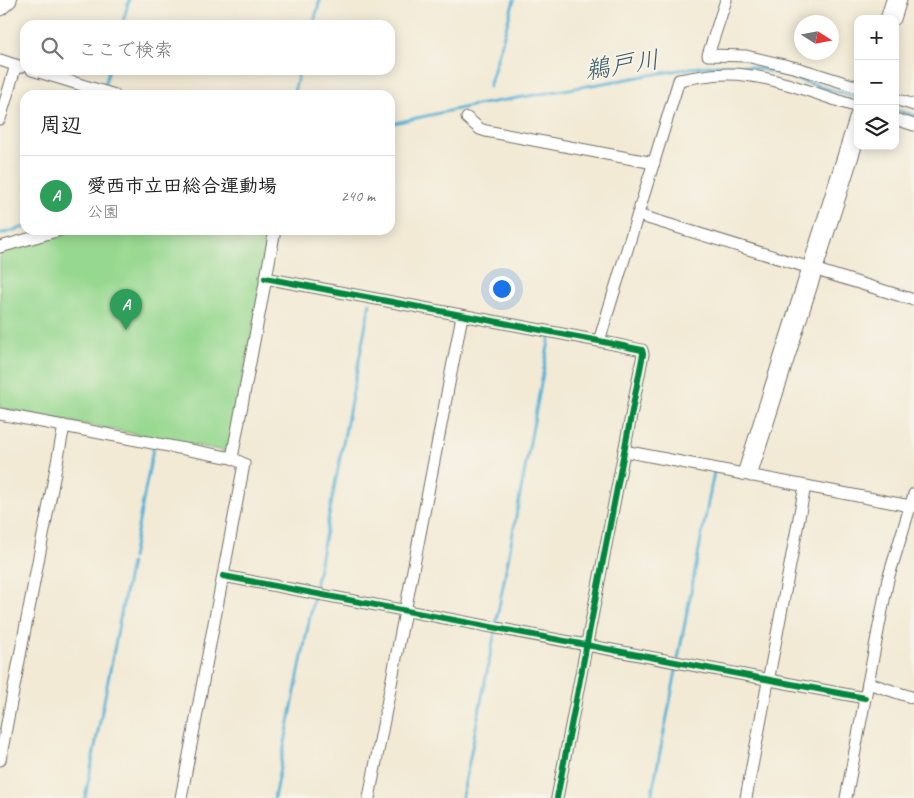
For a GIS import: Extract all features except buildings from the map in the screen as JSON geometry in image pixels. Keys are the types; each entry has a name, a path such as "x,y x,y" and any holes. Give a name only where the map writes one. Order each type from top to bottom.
{"main road":[{"path":"0,8 9,0"}],"street":[{"path":"726,0 708,55 746,56 797,68 854,86"},
{"path":"887,15 892,0"},
{"path":"896,15 901,0"},
{"path":"0,60 20,66 0,119"},
{"path":"599,341 679,80 706,75 729,74 745,76 768,80 854,107"},
{"path":"49,75 99,90"},
{"path":"899,100 914,105"},
{"path":"467,118 480,129 486,131 654,163"},
{"path":"899,120 914,125"},
{"path":"747,475 812,269 854,122"},
{"path":"812,269 854,150"},
{"path":"638,215 914,300"},
{"path":"0,247 42,235"},
{"path":"232,458 274,235"},
{"path":"266,278 642,350 643,354 557,798"},
{"path":"369,798 462,316"},
{"path":"0,414 232,458 244,464 182,798"},
{"path":"0,760 64,426"},
{"path":"624,451 910,506"},
{"path":"746,798 805,486"},
{"path":"846,798 888,579 914,494"},
{"path":"224,576 865,698"},
{"path":"868,683 914,698"}],"green space":[{"path":"57,235 271,235 229,448 225,451 0,408 0,251"}],"waterway":[{"path":"123,20 129,0"},
{"path":"314,20 320,0"},
{"path":"489,87 514,0"},
{"name":"鵜戸川","path":"395,123 471,106 691,68 719,65 745,66 770,71 854,97"},
{"path":"104,87 108,75"},
{"path":"294,90 299,75"},
{"name":"鵜戸川","path":"899,111 914,115"},
{"name":"鵜戸川","path":"0,234 20,228"},
{"path":"315,588 370,303"},
{"path":"496,623 550,336"},
{"path":"132,558 153,449"},
{"path":"678,659 714,472"},
{"path":"85,798 131,563"},
{"path":"274,798 314,596"},
{"path":"462,798 495,631"},
{"path":"651,798 677,666"}],"cycle path":[{"path":"265,278 642,350 643,354 557,798"},
{"path":"223,576 865,698"}],"place":[{"name":"愛西市立田総合運動場","path":"126,330"}]}
